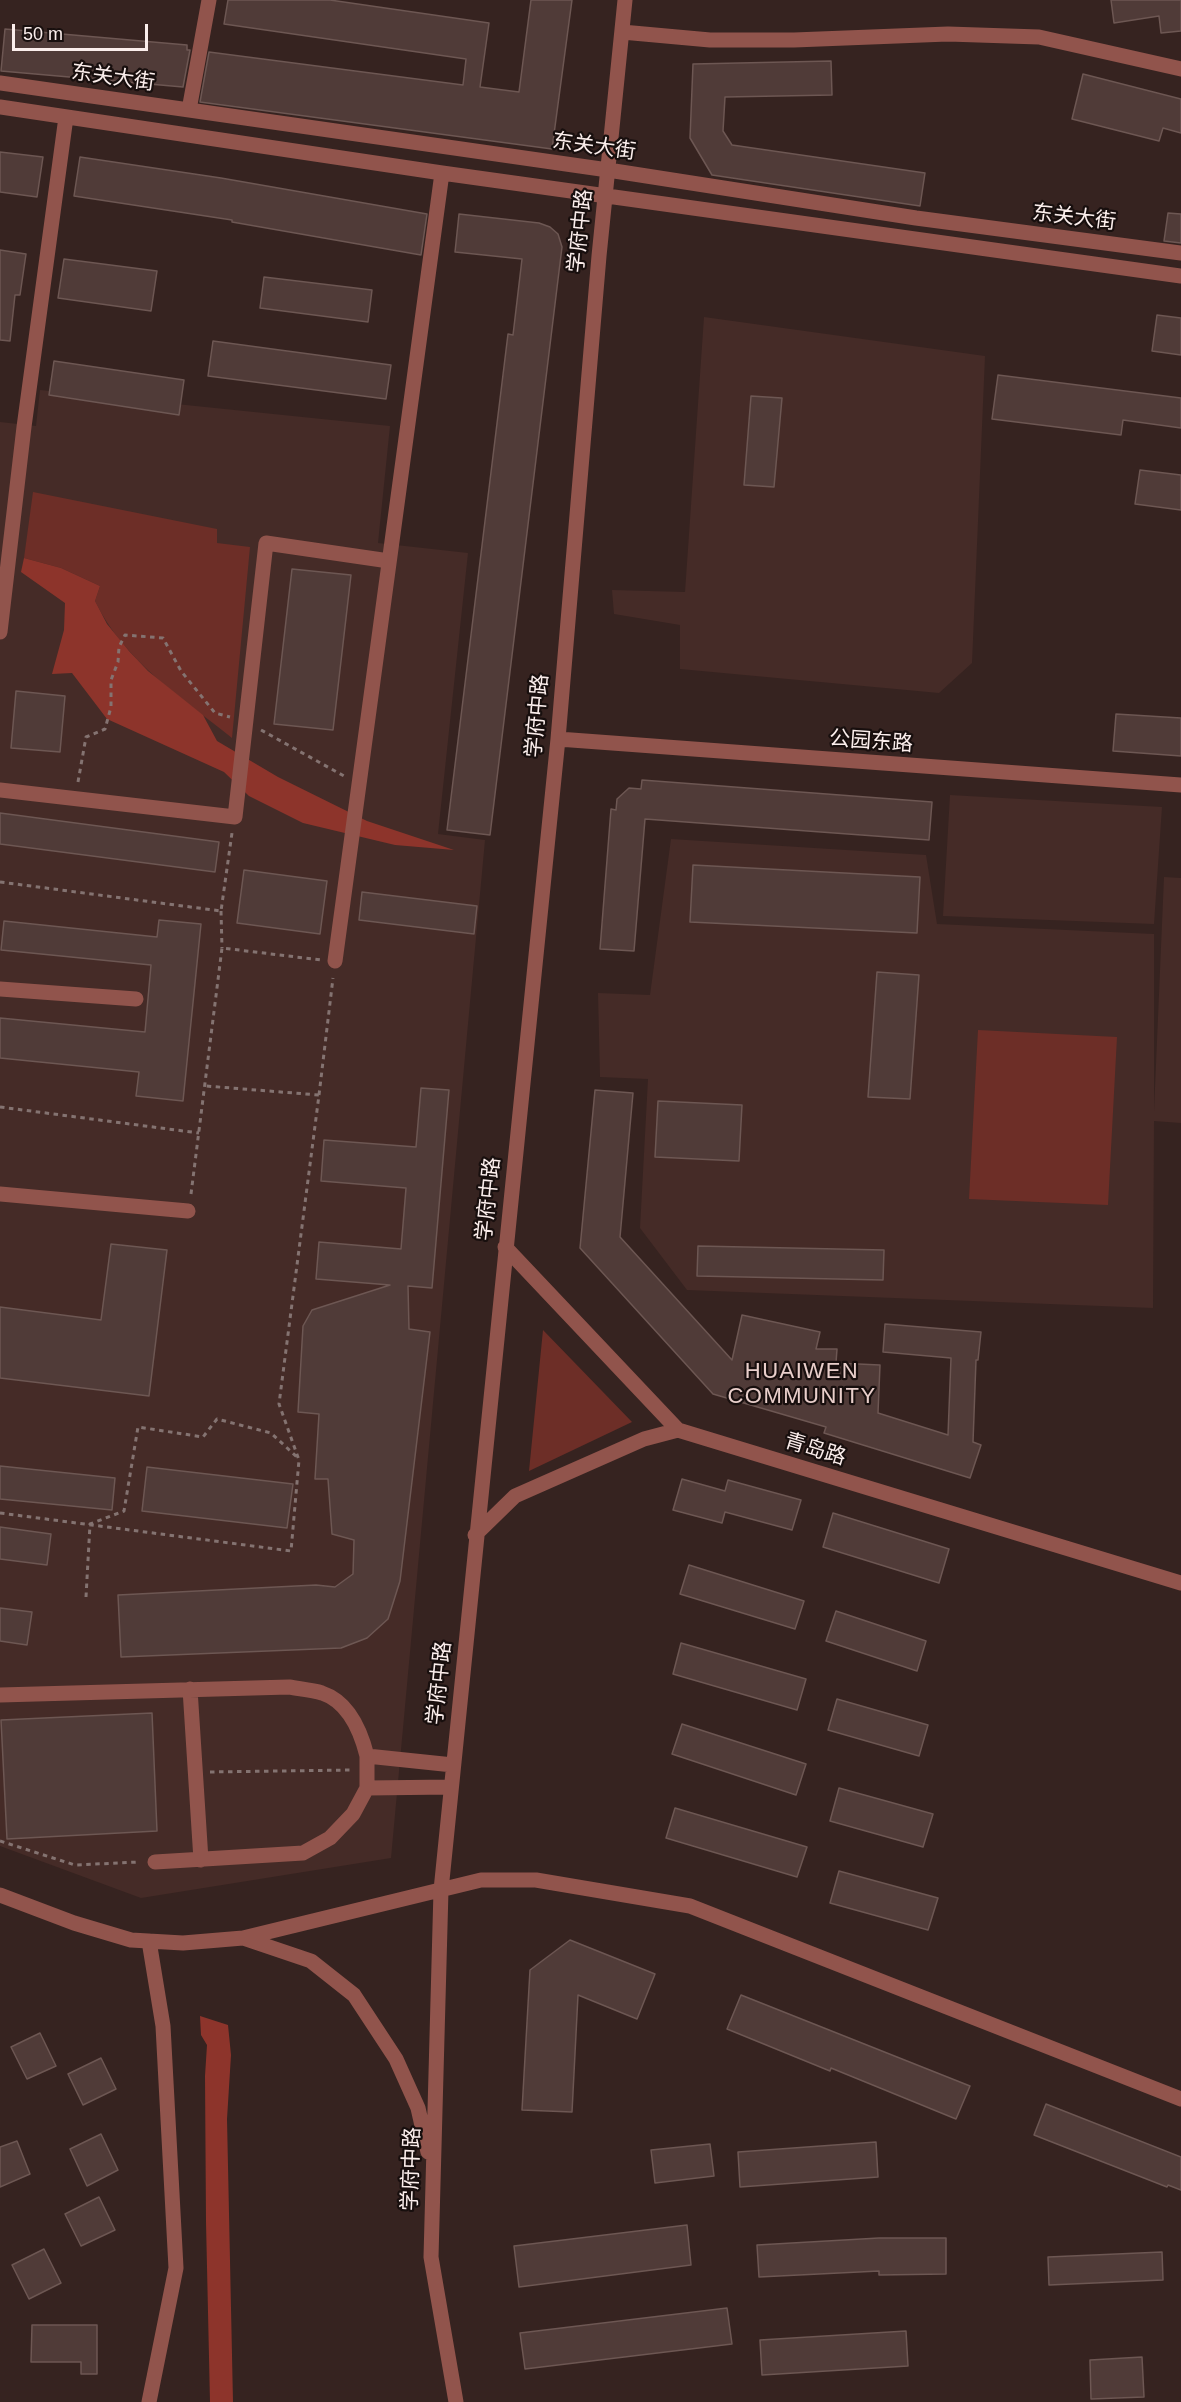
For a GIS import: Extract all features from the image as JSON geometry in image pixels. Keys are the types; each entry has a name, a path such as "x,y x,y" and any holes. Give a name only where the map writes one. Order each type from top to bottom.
{"street":[{"path":"189,110 208,0"},
{"name":"学府中路","path":"456,2402 431,2257 441,1890 475,1535 558,739 625,0"},
{"path":"622,32 710,40 794,40 948,34 1039,37 1181,69"},
{"name":"东关大街","path":"0,83 608,170 916,218 1181,253"},
{"name":"东关大街","path":"0,107 442,173 1181,276"},
{"path":"0,632 24,427 66,117"},
{"path":"335,961 442,173"},
{"path":"0,790 234,817 266,543 389,561"},
{"name":"公园东路","path":"558,739 1181,785"},
{"path":"0,989 136,999"},
{"path":"0,1194 188,1211"},
{"name":"青岛路","path":"505,1247 678,1431 1181,1583"},
{"path":"475,1535 515,1496 644,1439 678,1431"},
{"path":"0,1695 289,1687 324,1694 344,1708 360,1730 367,1763 367,1788 353,1814 330,1838 303,1853 155,1862"},
{"path":"190,1689 201,1860"},
{"path":"367,1763 453,1765"},
{"path":"367,1788 451,1786"},
{"path":"0,1895 74,1923 131,1940 183,1943 243,1938 482,1880 536,1880 690,1906 1181,2099"},
{"path":"243,1938 311,1961 354,1995 396,2059 418,2108 433,2175"},
{"path":"148,2402 176,2268 163,2026 149,1941"}],"path":[{"path":"75,798 86,737 105,729 111,707 111,680 118,662 119,646 125,635 163,638 181,671 215,713 246,722 359,784"},
{"path":"188,1211 206,1086 222,948 221,911 234,817"},
{"path":"0,882 221,911"},
{"path":"0,1512 291,1551 299,1460 279,1404 335,961 222,948"},
{"path":"206,1086 319,1095"},
{"path":"0,1107 199,1133"},
{"path":"90,1524 124,1511 138,1427 203,1437 217,1419 271,1433 299,1460"},
{"path":"86,1597 90,1524"},
{"path":"196,1772 367,1763"},
{"path":"0,1841 75,1865 155,1862"}],"shaded area":[{"path":"704,317 985,356 972,663 939,693 680,669 680,625 614,614 612,590 685,592"},
{"path":"40,390 390,426 378,543 468,553 438,834 485,840 391,1858 141,1898 0,1846 0,422 36,426"},
{"path":"33,492 217,529 217,543 250,547 232,738 155,677 121,642 95,601 100,586 61,568 24,558"},
{"path":"24,558 61,568 100,586 95,601 107,624 148,671 203,715 217,741 278,777 367,821 454,850 395,845 303,823 249,796 224,772 107,719 72,673 52,674 64,630 65,603 21,572"},
{"path":"950,795 1162,807 1154,924 943,916"},
{"path":"671,839 926,855 937,924 1154,934 1154,1111 1164,877 1181,878 1181,1123 1154,1121 1153,1308 687,1290 640,1228 648,1079 600,1077 598,993 650,995"},
{"path":"978,1030 1117,1037 1108,1205 969,1199"},
{"path":"543,1330 632,1422 529,1471"},
{"path":"200,2016 228,2025 231,2055 227,2119 233,2402 210,2402 206,2222 205,2076 207,2045 201,2035"}],"building":[{"path":"228,0 330,0 489,23 480,87 519,92 531,0 572,0 552,149 200,102 209,52 463,85 466,59 224,24"},
{"path":"1111,0 1181,0 1181,31 1161,33 1159,16 1114,23"},
{"path":"5,29 187,45 187,50 190,50 183,87 1,71"},
{"path":"831,61 832,95 725,97 723,131 732,145 925,173 920,206 712,175 690,138 693,64"},
{"path":"1083,74 1181,99 1181,133 1163,128 1159,141 1072,119"},
{"path":"0,152 43,157 37,197 0,192"},
{"path":"80,157 221,178 427,214 421,255 232,222 232,220 74,196"},
{"path":"1168,213 1181,214 1181,243 1164,241"},
{"path":"459,214 539,223 550,227 558,234 562,247 490,835 447,830 508,334 513,335 522,259 455,252"},
{"path":"0,250 26,254 20,295 15,295 10,341 0,340"},
{"path":"64,259 157,271 151,311 58,298"},
{"path":"264,277 372,290 368,322 260,308"},
{"path":"1157,315 1181,318 1181,355 1152,351"},
{"path":"213,341 391,365 386,399 208,376"},
{"path":"54,361 184,380 179,415 49,395"},
{"path":"998,375 1181,398 1181,428 1123,420 1121,435 992,419"},
{"path":"751,396 782,398 774,487 744,485"},
{"path":"1140,470 1181,475 1181,510 1135,504"},
{"path":"292,569 351,575 333,730 274,724"},
{"path":"16,691 65,696 60,752 11,748"},
{"path":"1116,714 1181,718 1181,756 1113,751"},
{"path":"642,780 932,802 929,840 645,819 634,951 600,949 611,809 616,810 617,799 629,788 641,789"},
{"path":"0,813 219,842 215,872 0,844"},
{"path":"693,865 920,877 917,933 690,922"},
{"path":"244,870 327,881 320,934 237,923"},
{"path":"362,892 477,906 474,934 359,920"},
{"path":"159,920 201,924 183,1101 136,1096 139,1072 0,1058 0,1018 145,1032 151,965 1,950 4,921 157,937"},
{"path":"877,972 919,975 910,1099 868,1097"},
{"path":"421,1088 449,1090 432,1288 408,1286 409,1329 430,1332 400,1581 388,1619 367,1638 341,1648 121,1657 118,1595 316,1585 335,1587 353,1574 354,1540 332,1534 328,1479 315,1479 319,1414 298,1412 303,1326 312,1310 390,1285 316,1279 319,1242 401,1249 406,1188 321,1181 324,1140 416,1147"},
{"path":"595,1090 633,1093 620,1237 732,1360 742,1315 820,1332 816,1349 837,1349 836,1363 880,1365 878,1413 948,1435 951,1358 883,1352 885,1324 981,1332 978,1360 976,1360 973,1442 981,1445 970,1478 824,1433 826,1427 713,1394 580,1248"},
{"path":"658,1101 742,1105 739,1161 655,1157"},
{"path":"111,1244 167,1250 149,1396 0,1378 0,1307 101,1320"},
{"path":"698,1246 884,1250 883,1280 697,1276"},
{"path":"0,1466 115,1478 112,1510 0,1499"},
{"path":"147,1467 293,1484 287,1528 142,1511"},
{"path":"682,1479 725,1491 728,1480 801,1500 792,1530 725,1512 722,1523 673,1510"},
{"path":"833,1513 949,1549 939,1583 823,1547"},
{"path":"0,1527 51,1534 47,1565 0,1559"},
{"path":"689,1565 804,1601 795,1629 680,1594"},
{"path":"0,1608 32,1612 27,1645 0,1641"},
{"path":"836,1611 926,1641 917,1671 826,1641"},
{"path":"681,1643 806,1679 797,1710 673,1674"},
{"path":"837,1699 928,1725 919,1756 828,1730"},
{"path":"152,1713 157,1831 7,1839 1,1720"},
{"path":"682,1724 806,1764 796,1795 672,1754"},
{"path":"839,1788 933,1814 923,1847 830,1821"},
{"path":"675,1808 807,1847 797,1877 666,1838"},
{"path":"839,1871 938,1898 928,1930 830,1903"},
{"path":"570,1940 655,1974 637,2019 578,1995 572,2112 522,2110 530,1970"},
{"path":"741,1995 970,2086 956,2119 727,2029"},
{"path":"40,2033 56,2066 27,2079 11,2047"},
{"path":"101,2058 116,2089 83,2105 68,2074"},
{"path":"1046,2104 1181,2157 1181,2190 1168,2185 1167,2187 1034,2135"},
{"path":"101,2134 118,2170 87,2186 70,2149"},
{"path":"17,2141 30,2174 0,2187 0,2147"},
{"path":"876,2142 878,2177 740,2187 738,2152"},
{"path":"710,2144 714,2176 655,2183 651,2150"},
{"path":"99,2197 115,2230 81,2246 65,2214"},
{"path":"687,2225 691,2265 519,2287 514,2246"},
{"path":"879,2238 946,2238 946,2274 879,2275 879,2271 759,2277 757,2245"},
{"path":"44,2249 61,2283 29,2299 12,2265"},
{"path":"1162,2252 1163,2280 1049,2285 1048,2257"},
{"path":"727,2308 732,2344 525,2369 520,2333"},
{"path":"32,2325 97,2325 97,2374 81,2374 81,2362 31,2362"},
{"path":"906,2331 908,2366 762,2375 760,2340"},
{"path":"1142,2357 1144,2397 1091,2399 1090,2360"}],"district":[{"name":"HUAIWEN COMMUNITY","path":"802,1384"}]}
